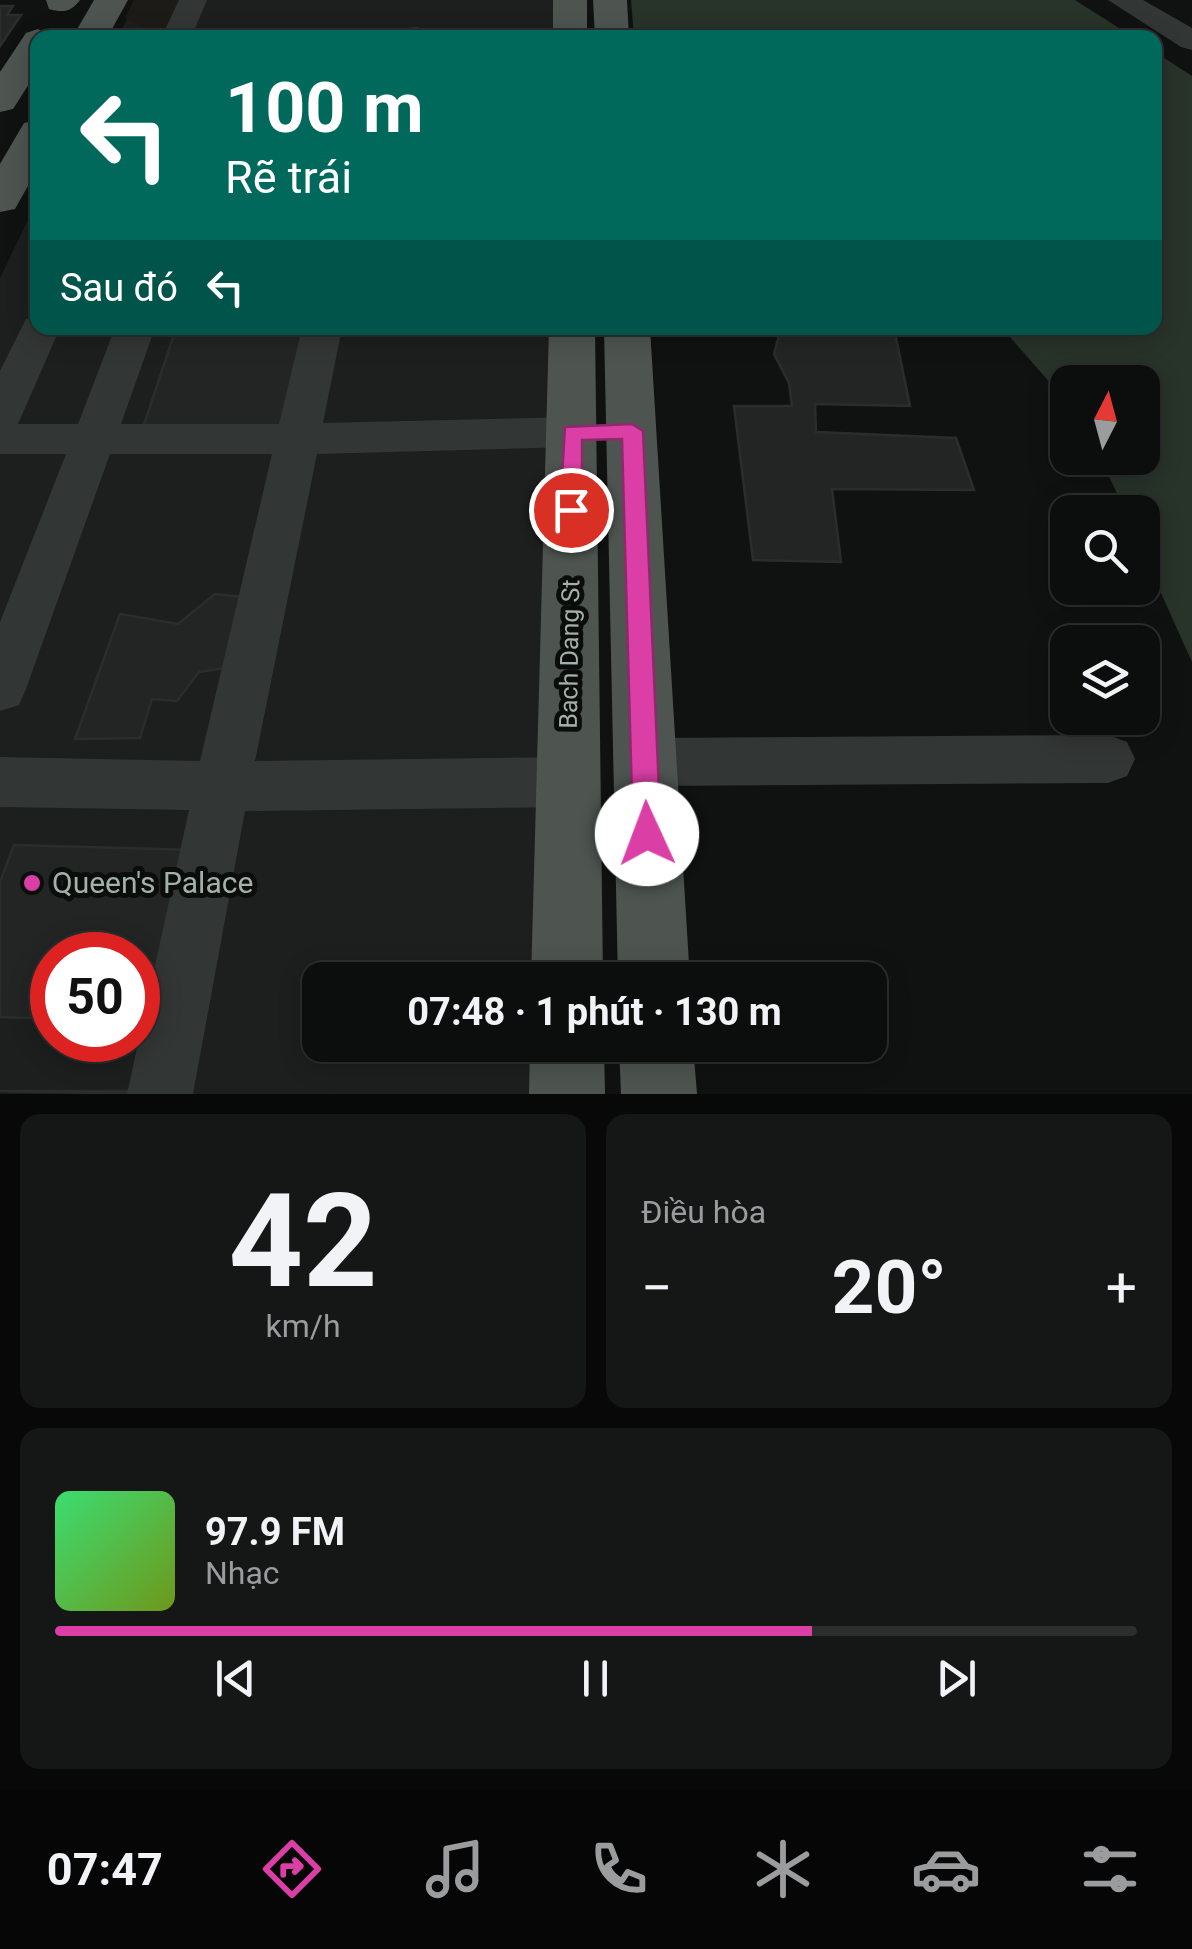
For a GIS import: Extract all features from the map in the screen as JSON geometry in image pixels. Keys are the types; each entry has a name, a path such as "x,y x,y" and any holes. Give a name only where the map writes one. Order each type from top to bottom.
{"main road":[{"path":"44,30 62,0"},
{"path":"570,0 570,30"},
{"path":"610,0 612,30"},
{"path":"4,88 30,51"},
{"path":"0,200 30,146"},
{"name":"Bach Dang St","path":"567,962 572,335"},
{"path":"627,335 653,962"},
{"path":"572,432 632,431"},
{"path":"568,782 644,762"},
{"path":"567,1062 567,1094"},
{"path":"657,1062 658,1094"}],"street":[{"path":"179,30 192,0"},
{"path":"417,30 421,0"},
{"path":"1122,0 1188,35"},
{"path":"0,417 37,335"},
{"path":"0,690 20,580 92,440 132,335"},
{"path":"160,1094 222,786 320,335"},
{"path":"0,439 298,440 572,432"},
{"path":"644,762 1108,759"},
{"path":"0,782 222,786 568,782"}],"shaded area":[{"path":"134,0 185,0 172,30 147,28 125,18"},
{"path":"136,0 573,0 574,30 122,30"},
{"path":"631,0 1075,0 1122,30 633,30"},
{"path":"1162,57 1192,76 1192,662 1160,591 1160,495 1118,495 1108,475 1160,475 1160,365 1050,365 1050,383 1008,335 1162,335"},
{"path":"30,216 30,335 579,335 582,962 302,962 302,1062 583,1062 583,1094 0,1094 0,278"}],"building":[{"path":"0,6 13,6 7,15 21,15 0,46"},
{"path":"174,335 308,335 288,426 143,428"},
{"path":"779,335 895,335 910,406 815,404 816,432 956,438 974,490 832,489 841,562 753,560 734,406 792,406 789,383 774,354"},
{"path":"215,594 246,597 232,667 199,672 177,701 152,699 140,738 75,739 120,614 178,624"},
{"path":"14,845 195,850 160,983 160,932 30,932 30,1018 0,1017 0,882"},
{"path":"0,1091 146,1091 145,1094"}],"place":[{"name":"Queen's Palace","path":"32,883"}],"route":[{"path":"571,510 572,432 632,431 647,834"}]}
